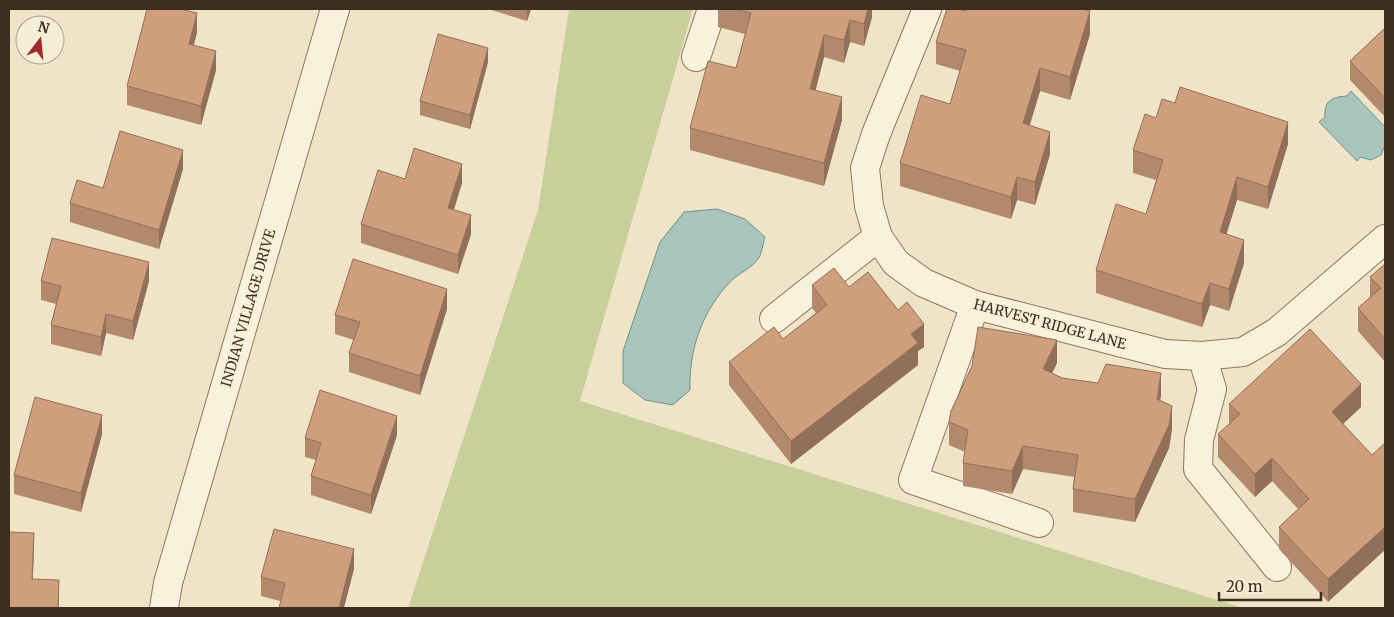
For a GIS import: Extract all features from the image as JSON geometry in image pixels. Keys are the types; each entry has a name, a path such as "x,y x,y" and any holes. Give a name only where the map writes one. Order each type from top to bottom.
{"street":[{"name":"INDIAN VILLAGE DRIVE","path":"164,608 168,583 335,9"},
{"path":"696,57 712,9"},
{"name":"HARVEST RIDGE LANE","path":"926,9 876,134 865,168 869,206 878,237 896,263 924,283 975,305 1164,354 1202,356 1243,352 1277,332 1385,239"},
{"path":"774,319 878,237"},
{"path":"975,305 913,480 1039,523"},
{"path":"1202,356 1212,389 1199,440 1198,470 1277,567"}],"green space":[{"path":"569,9 693,9 580,401 1243,608 408,608 538,210"}],"water":[{"path":"1351,91 1385,127 1385,145 1381,155 1371,160 1360,157 1357,161 1319,122 1325,117 1326,107 1330,100 1347,96"},
{"path":"717,209 745,219 765,237 760,254 753,265 731,281 712,305 705,318 695,345 690,375 690,390 673,405 645,400 623,383 623,351 660,242 684,212"}],"building":[{"path":"147,9 181,9 197,13 189,44 216,51 201,106 127,86"},
{"path":"734,9 868,9 864,24 850,20 844,40 824,35 810,89 842,97 824,163 690,128 708,61 736,68 751,13"},
{"path":"947,9 965,11 966,9 1083,9 1090,11 1070,77 1040,68 1023,123 1050,132 1035,182 1017,177 1011,197 900,163 921,95 950,104 966,50 936,42"},
{"path":"1385,28 1385,98 1350,61"},
{"path":"438,34 488,48 470,115 420,101"},
{"path":"1180,87 1288,122 1268,187 1237,177 1220,232 1244,240 1229,289 1210,283 1202,304 1096,270 1116,204 1146,214 1163,160 1133,150 1145,114 1156,118 1162,99 1175,103"},
{"path":"120,131 183,150 159,230 70,203 77,180 103,188"},
{"path":"414,148 462,164 448,208 471,215 458,255 361,224 378,170 405,179"},
{"path":"52,238 149,262 133,321 106,314 101,337 51,325 61,286 41,281"},
{"path":"353,259 447,289 420,376 349,353 360,322 335,315"},
{"path":"1385,264 1385,339 1358,308 1381,288 1370,277"},
{"path":"834,268 849,287 868,272 898,310 907,302 924,324 911,334 918,343 791,441 729,362 774,327 783,339 827,305 812,285"},
{"path":"978,327 1057,340 1043,369 1062,378 1098,383 1106,364 1161,373 1157,399 1172,406 1169,425 1135,499 1073,489 1078,455 1023,446 1012,471 963,463 968,430 949,422 951,411 972,366"},
{"path":"1310,329 1361,384 1332,412 1372,455 1385,443 1385,527 1328,579 1279,527 1309,499 1272,458 1255,474 1218,434 1240,414 1229,404"},
{"path":"320,390 397,416 371,495 311,476 321,443 305,438"},
{"path":"35,397 102,415 81,493 14,475"},
{"path":"274,529 354,549 339,608 279,608 285,583 261,577"},
{"path":"9,532 34,533 32,579 59,580 58,608 9,608"}]}
